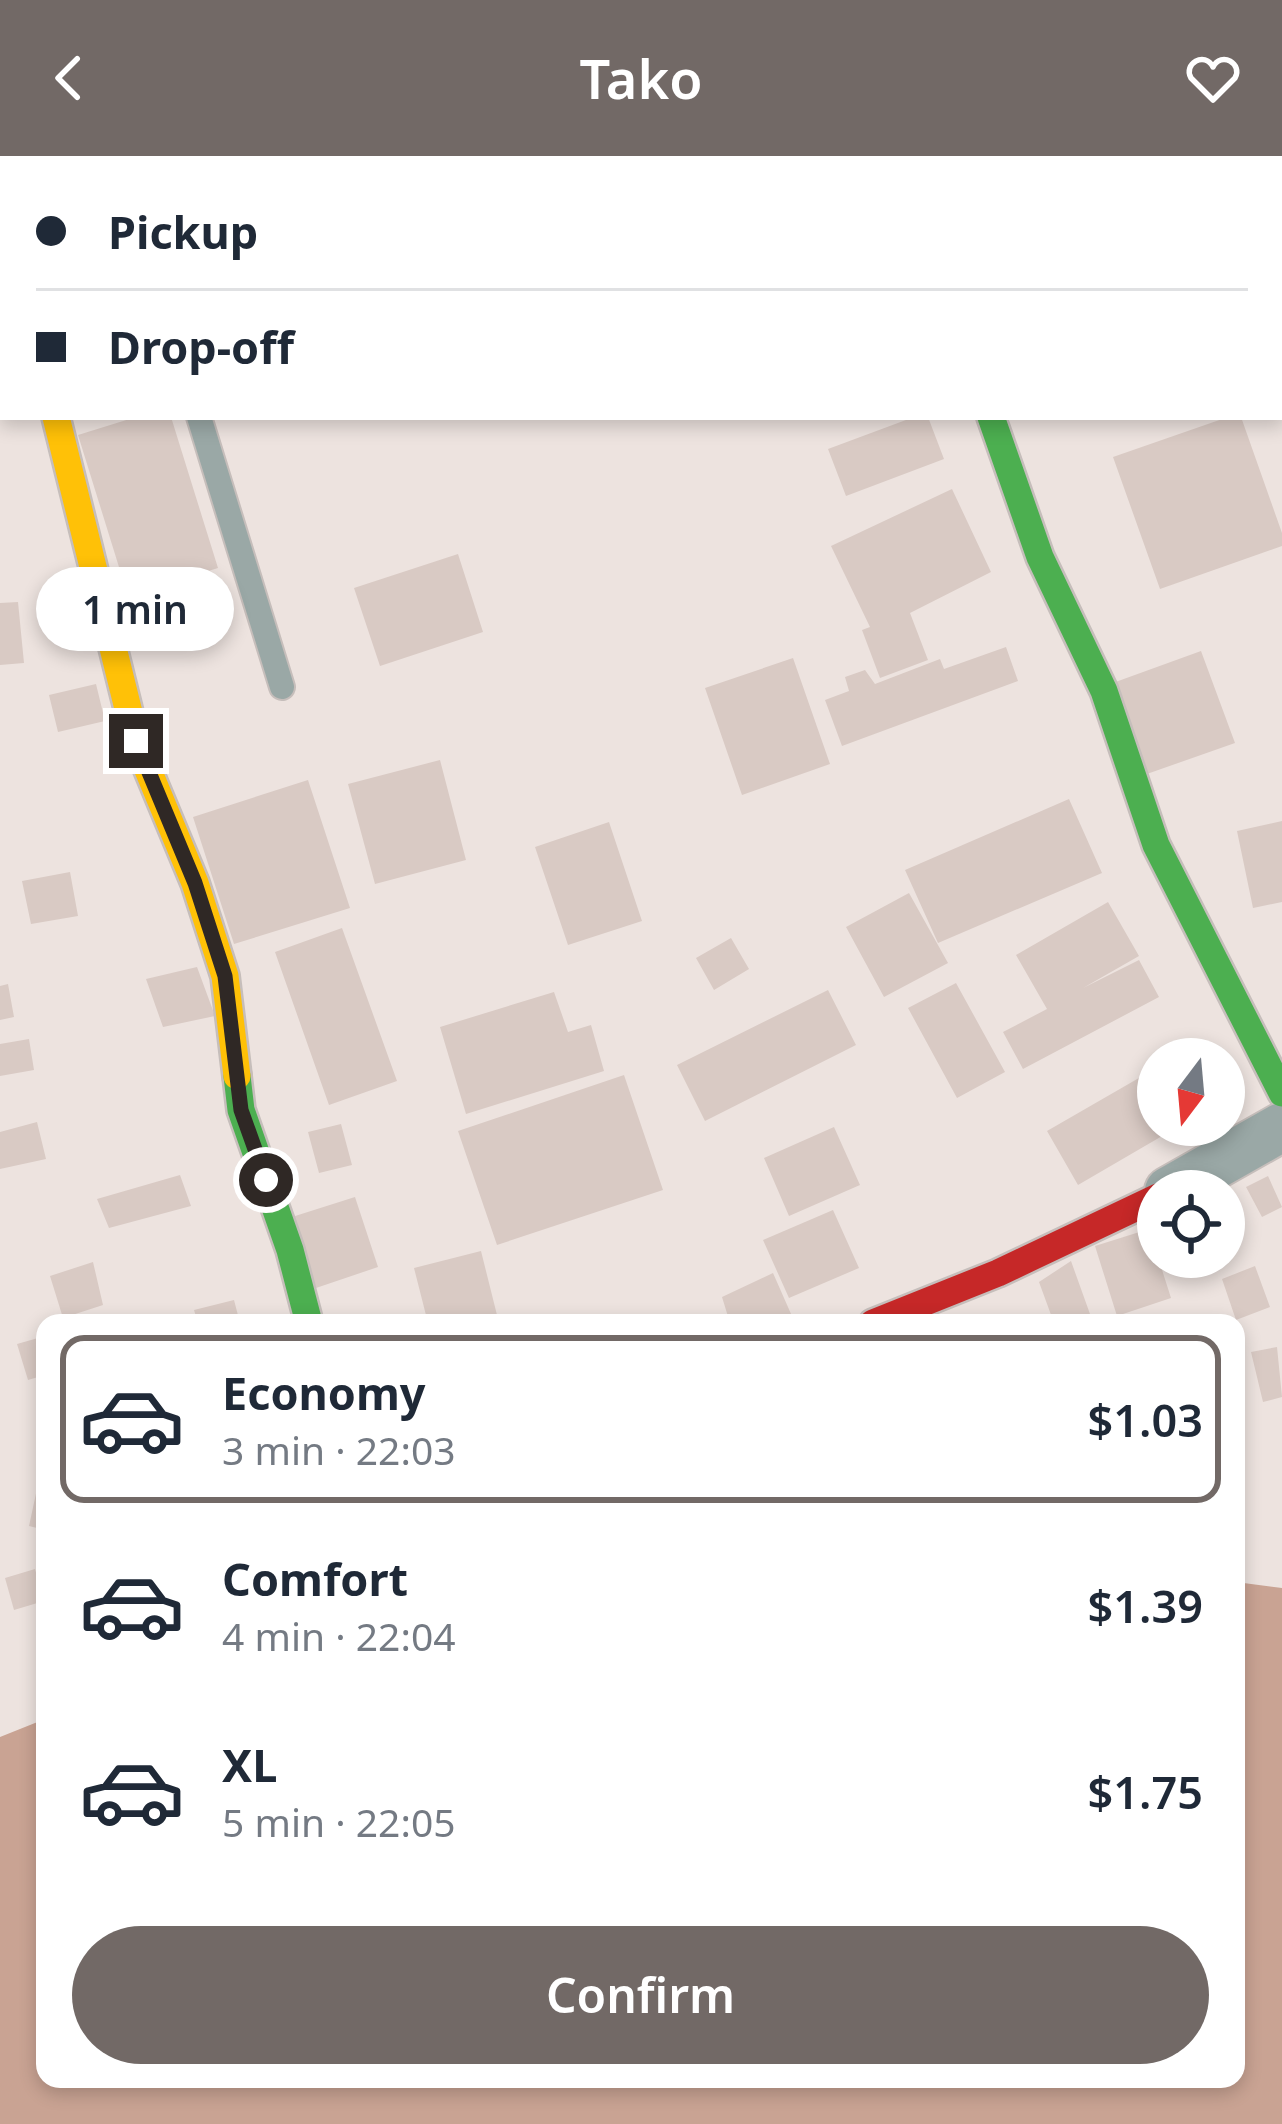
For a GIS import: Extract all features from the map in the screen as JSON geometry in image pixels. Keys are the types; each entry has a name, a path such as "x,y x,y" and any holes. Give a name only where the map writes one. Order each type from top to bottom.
{"street":[{"path":"57,420 136,741 195,883 225,976 241,1110 290,1250 307,1314"},
{"path":"992,420 1040,557 1104,691 1156,845 1282,1093"},
{"path":"1206,1170 1282,1127"},
{"path":"896,1314 998,1273 1137,1207"}],"lane":[{"path":"200,420 282,688"}],"shaded area":[{"path":"1245,1583 1282,1588 1282,2124 0,2124 0,1737 36,1723 36,2088 1245,2088"}],"building":[{"path":"126,420 172,420 218,568 128,596 78,435"},
{"path":"906,420 929,420 944,459 846,496 828,449"},
{"path":"1219,420 1242,420 1282,533 1282,546 1160,589 1113,457"},
{"path":"952,489 991,572 910,613 928,660 880,678 862,630 870,627 831,546"},
{"path":"458,554 483,632 380,666 354,588"},
{"path":"18,602 24,663 0,665 0,603"},
{"path":"1006,647 1018,681 842,746 825,700 849,691 845,677 865,670 875,684 940,659 944,669"},
{"path":"1201,651 1235,743 1144,775 1110,684"},
{"path":"793,658 830,764 742,795 705,688"},
{"path":"96,684 105,721 58,732 49,695"},
{"path":"440,760 466,860 375,884 348,784"},
{"path":"308,780 350,908 234,944 193,817"},
{"path":"1069,799 1102,873 938,943 905,870"},
{"path":"1282,821 1282,902 1253,908 1237,831"},
{"path":"609,822 642,921 568,945 535,847"},
{"path":"70,872 78,916 31,924 22,881"},
{"path":"909,893 948,963 884,997 846,927"},
{"path":"1108,902 1139,956 1083,988 1139,960 1159,997 1023,1069 1003,1032 1047,1009 1016,955"},
{"path":"342,928 397,1081 329,1105 275,952"},
{"path":"731,938 749,969 714,990 696,958"},
{"path":"197,967 215,1016 163,1027 146,979"},
{"path":"956,983 1005,1072 957,1098 908,1008"},
{"path":"8,984 14,1017 0,1020 0,986"},
{"path":"828,990 856,1045 705,1121 677,1065"},
{"path":"554,992 568,1032 591,1025 604,1071 466,1114 440,1027"},
{"path":"29,1039 34,1070 0,1076 0,1044"},
{"path":"624,1075 663,1190 497,1245 458,1131"},
{"path":"1137,1079 1137,1146 1145,1146 1078,1185 1047,1131"},
{"path":"37,1122 46,1159 0,1169 0,1132"},
{"path":"341,1124 352,1165 319,1173 308,1132"},
{"path":"834,1127 860,1185 789,1216 764,1158"},
{"path":"180,1175 191,1206 109,1228 97,1199"},
{"path":"1268,1176 1282,1207 1262,1217 1246,1187"},
{"path":"355,1197 378,1267 316,1288 292,1217"},
{"path":"833,1210 859,1268 789,1298 763,1240"},
{"path":"1137,1233 1137,1278 1165,1278 1171,1298 1116,1314 1095,1246"},
{"path":"481,1251 497,1314 426,1314 414,1268"},
{"path":"1071,1261 1090,1314 1051,1314 1039,1282"},
{"path":"93,1262 103,1305 62,1314 50,1276"},
{"path":"1255,1266 1270,1307 1245,1317 1234,1314 1222,1279 1245,1278 1245,1270"},
{"path":"773,1273 791,1314 727,1314 722,1297"},
{"path":"234,1300 238,1314 195,1314 194,1310"},
{"path":"36,1339 36,1378 28,1380 17,1344"},
{"path":"1277,1347 1282,1397 1263,1402 1251,1352"},
{"path":"36,1494 36,1528 29,1526"},
{"path":"35,1569 36,1603 14,1610 5,1578"}],"traffic: fast":[{"path":"992,420 1040,557 1104,691 1156,845 1282,1093"},
{"path":"237,1076 241,1110 290,1250 307,1314"}],"traffic: slow":[{"path":"57,420 136,741 195,883 225,976 237,1076"}],"traffic: jam":[{"path":"896,1314 998,1273 1137,1207"}],"route":[{"path":"136,741 195,883 225,976 241,1110 266,1180"}]}
